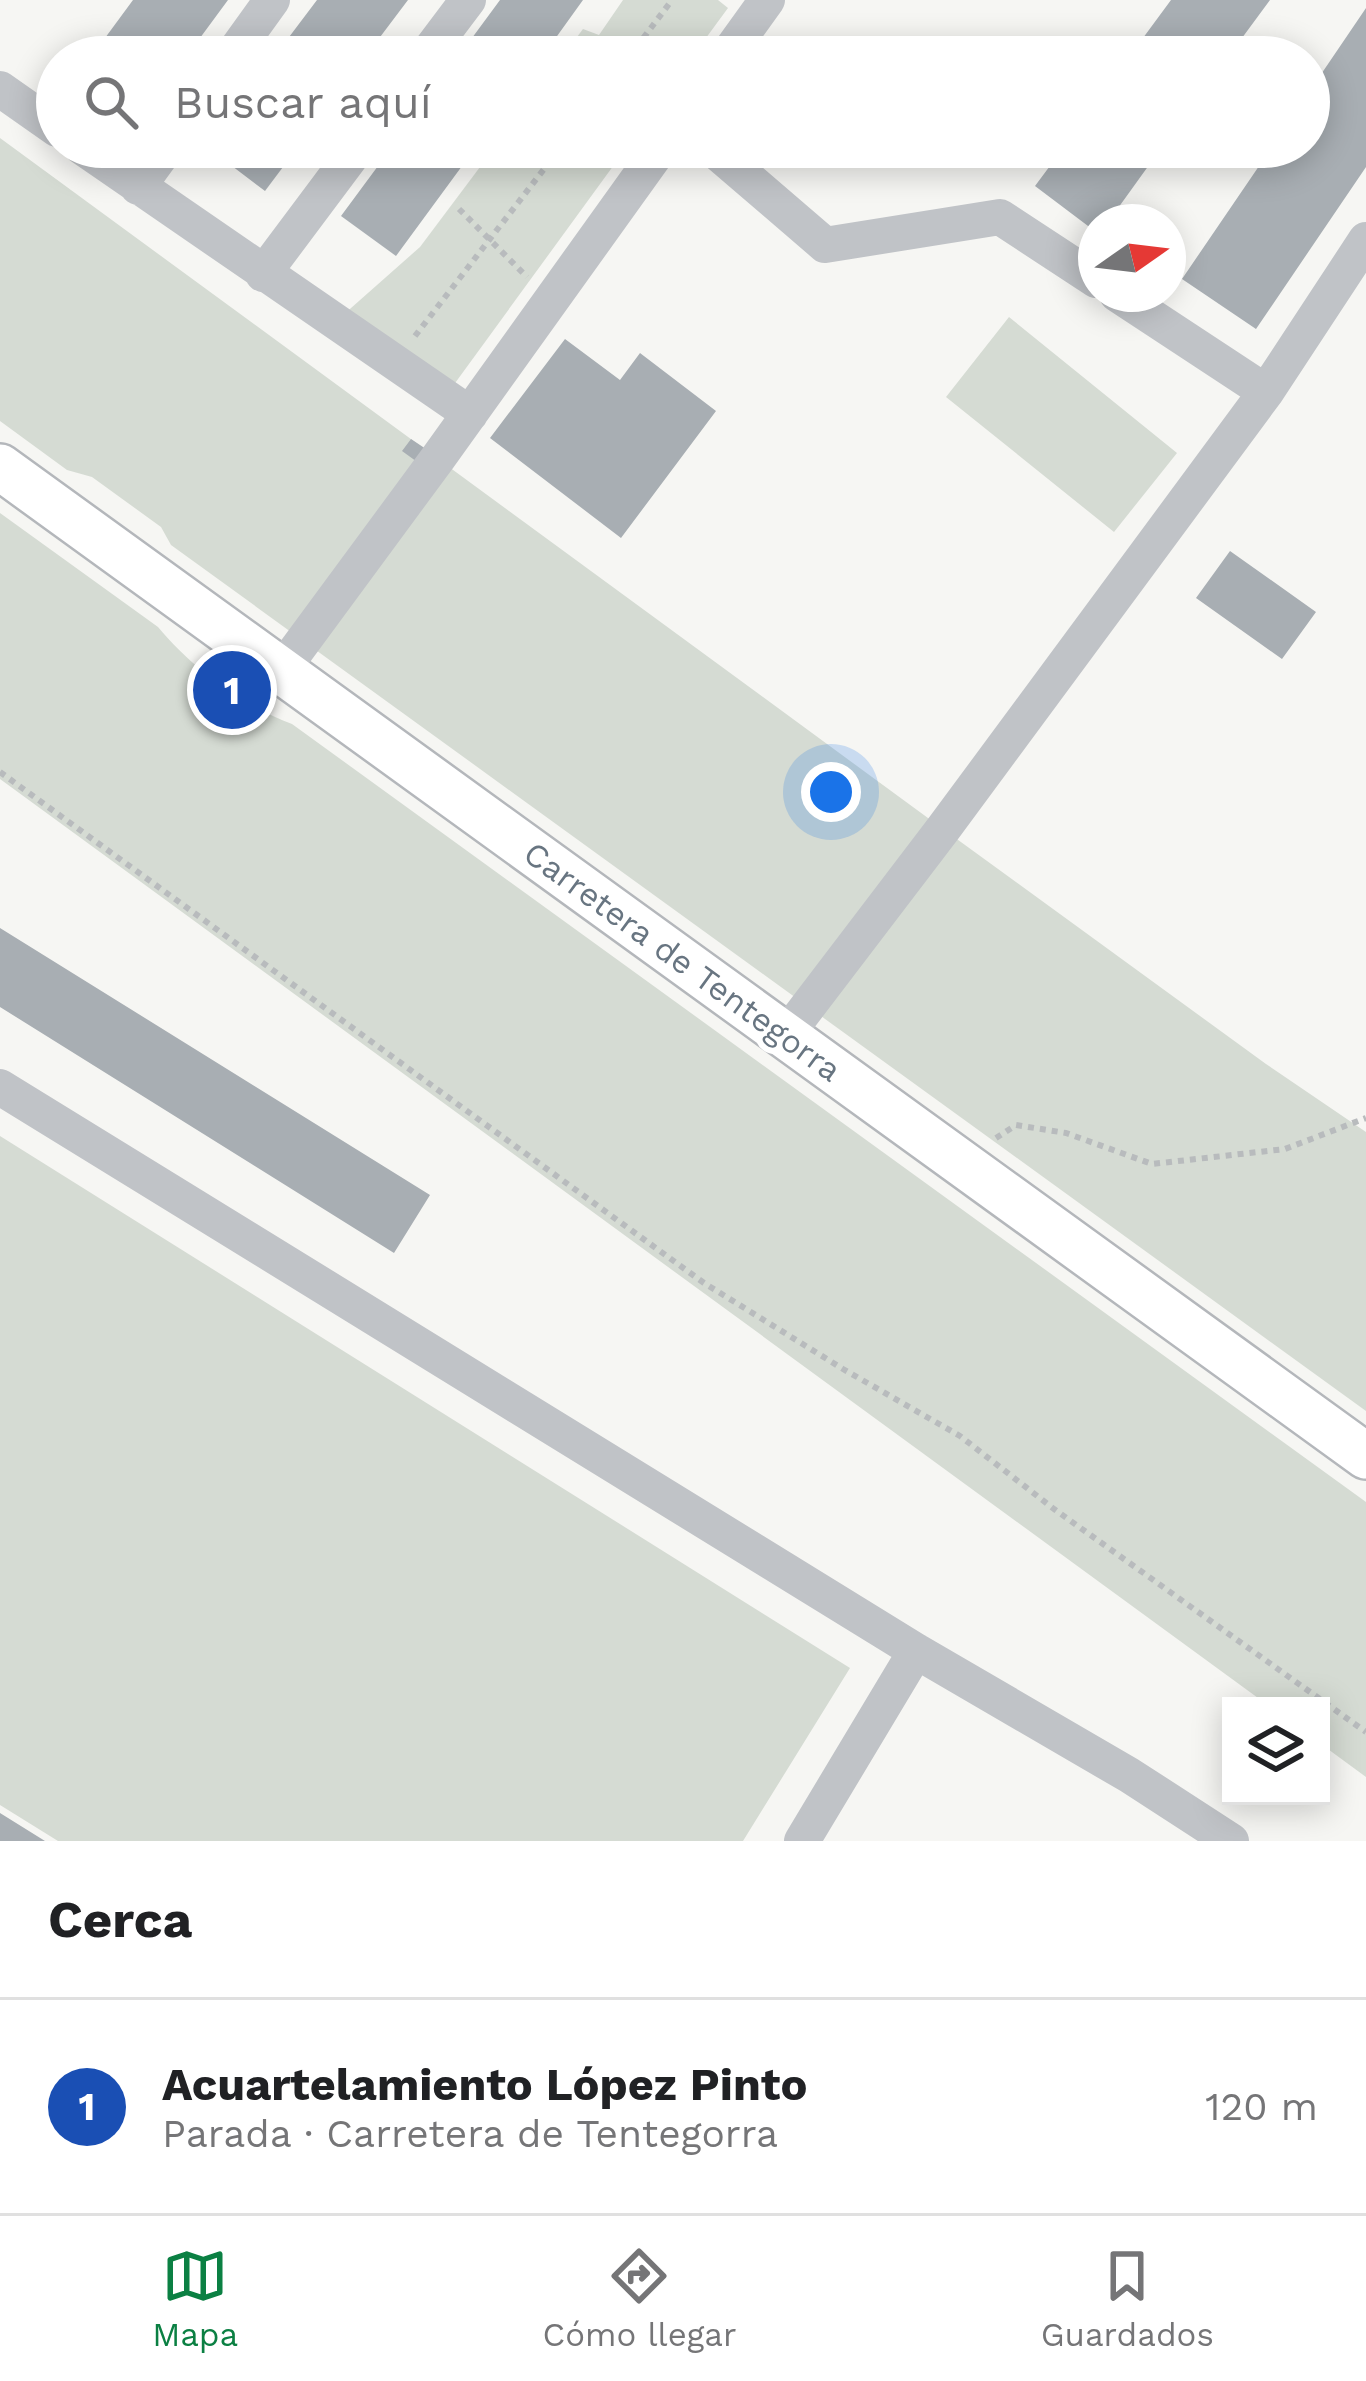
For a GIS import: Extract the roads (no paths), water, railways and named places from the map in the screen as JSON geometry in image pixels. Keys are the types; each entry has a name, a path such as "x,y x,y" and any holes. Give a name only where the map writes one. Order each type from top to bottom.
{"main road":[{"name":"Carretera de Tentegorra","path":"0,467 1366,1456"}],"lane":[{"path":"246,36 272,0"},
{"path":"441,36 468,0"},
{"path":"741,36 766,0"},
{"path":"0,88 36,114"},
{"path":"111,168 470,414"},
{"path":"138,187 151,168"},
{"path":"263,274 342,168"},
{"path":"281,671 646,168"},
{"path":"735,168 825,245 1000,217 1078,268"},
{"path":"786,1035 1266,392 1366,239"},
{"path":"1144,312 1266,392"},
{"path":"0,1088 1231,1841"},
{"path":"802,1841 916,1651"}],"place":[{"name":"Acuartelamiento López Pinto","path":"232,690"}]}
